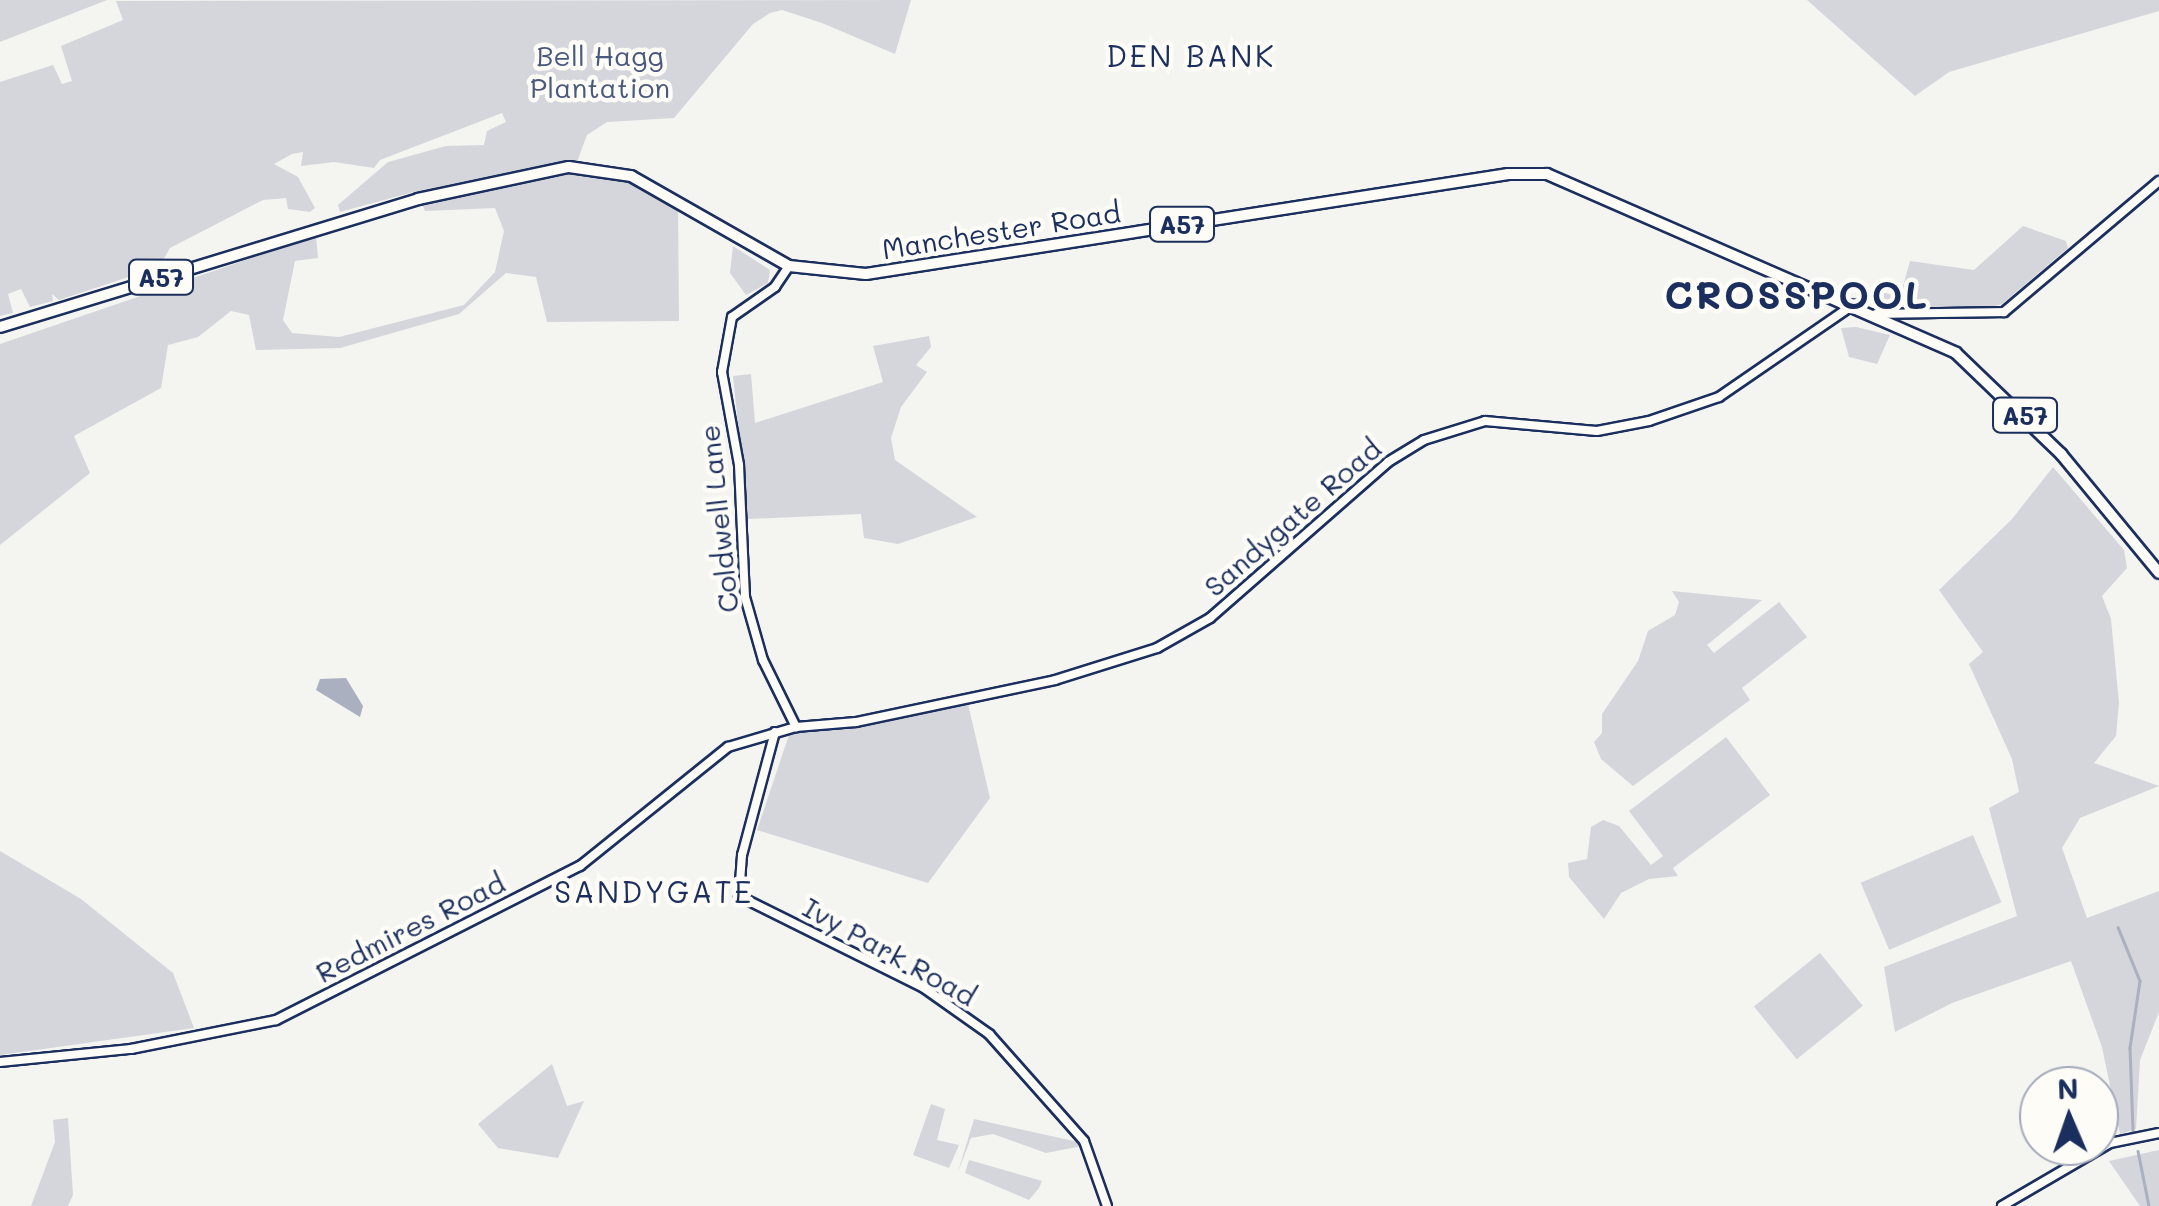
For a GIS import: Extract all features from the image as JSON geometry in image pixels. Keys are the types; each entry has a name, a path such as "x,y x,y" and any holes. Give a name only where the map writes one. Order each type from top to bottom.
{"main road":[{"name":"Manchester Road","path":"0,327 418,199 569,167 645,182 789,266 835,274 897,270 1530,172 1554,176 1854,304 1984,373 2159,573"}],"street":[{"path":"1876,314 2004,312 2159,181"},
{"name":"Coldwell Lane","path":"789,266 775,288 732,317 722,372 739,464 745,596 763,660 796,727"},
{"name":"Sandygate Road","path":"796,727 856,722 1055,680 1157,648 1210,618 1388,462 1424,440 1484,421 1598,431 1649,420 1719,396 1854,304"},
{"path":"1893,322 1903,311"},
{"name":"Redmires Road","path":"0,1062 131,1049 284,1016 580,866 646,818 706,758 796,727"},
{"name":"Ivy Park Road","path":"775,732 742,855 738,896 924,988 989,1034 1084,1141 1107,1206"},
{"path":"2002,1206 2110,1142 2159,1132"}],"green space":[{"path":"0,0 107,0 0,42"},
{"name":"Bell Hagg Plantation","path":"911,0 895,54 822,23 782,10 770,13 753,24 674,118 607,122 587,135 574,170 628,181 678,206 679,321 547,322 536,277 506,273 459,314 340,348 256,350 249,315 231,311 198,337 168,345 161,388 74,436 90,473 0,545 0,344 316,236 318,258 295,261 283,320 292,333 339,337 464,305 495,272 504,231 495,208 425,211 417,191 340,212 338,205 388,162 446,146 484,145 487,131 506,122 502,113 380,160 374,168 334,162 301,166 303,152 292,154 274,164 298,177 315,208 310,212 288,209 286,198 263,200 170,248 159,267 59,300 52,294 53,301 30,307 21,289 8,294 13,313 0,316 0,82 53,65 62,84 72,81 61,46 123,20 116,1"},
{"path":"1807,0 2159,0 2159,11 1949,72 1915,96"},
{"path":"2023,226 2066,241 2068,248 2002,304 1970,313 1876,304 1881,292 1900,297 1910,261 1974,270"},
{"path":"733,246 770,270 768,283 746,295 730,273"},
{"path":"1856,327 1890,335 1877,364 1849,357 1841,328"},
{"path":"929,336 931,347 916,365 927,372 901,407 891,438 895,460 977,517 898,544 864,538 861,514 748,519 733,376 751,374 755,423 883,382 873,346"},
{"path":"2053,467 2124,550 2127,568 2102,596 2111,619 2119,703 2116,736 2094,763 2159,786 2080,818 2062,848 2087,918 2159,891 2159,1012 2140,1060 2136,1129 2120,1134 2119,1066 2106,1066 2071,961 1952,1003 1895,1032 1884,967 2017,916 1989,808 2019,792 2012,759 1969,664 1983,652 1939,590 2012,519"},
{"path":"1672,591 1762,600 1707,645 1714,653 1779,602 1807,637 1742,688 1750,700 1633,786 1601,759 1594,742 1602,733 1602,714 1638,661 1648,631 1675,615 1679,602"},
{"name":"SANDYGATE","path":"968,704 990,798 928,883 757,830 789,735"},
{"path":"1726,737 1770,795 1673,868 1678,876 1649,879 1621,893 1604,919 1569,877 1568,863 1587,859 1591,827 1603,820 1619,826 1651,865 1663,856 1629,811"},
{"path":"1973,835 2002,902 1889,950 1861,883"},
{"path":"0,851 81,899 173,973 194,1028 0,1055"},
{"path":"1820,953 1863,1006 1797,1059 1754,1006"},
{"path":"552,1064 567,1106 584,1101 558,1158 498,1148 478,1124"},
{"path":"931,1104 945,1109 937,1140 959,1145 949,1168 913,1155"},
{"path":"68,1118 73,1195 68,1206 31,1206 55,1142 53,1120"},
{"path":"974,1119 1082,1146 1046,1153 993,1134 971,1138 958,1172"},
{"path":"2159,1150 2159,1206 2140,1206 2112,1166 2119,1166 2119,1159"},
{"path":"969,1160 1042,1181 1029,1200 965,1173"}],"water":[{"path":"346,678 363,706 360,717 316,690 320,679"}],"waterway":[{"path":"2118,927 2140,981 2130,1048 2133,1131"},
{"path":"2138,1151 2149,1206"}],"district":[{"name":"DEN BANK","path":"1191,55"},
{"name":"CROSSPOOL","path":"1797,295"},
{"name":"SANDYGATE","path":"654,891"}]}
